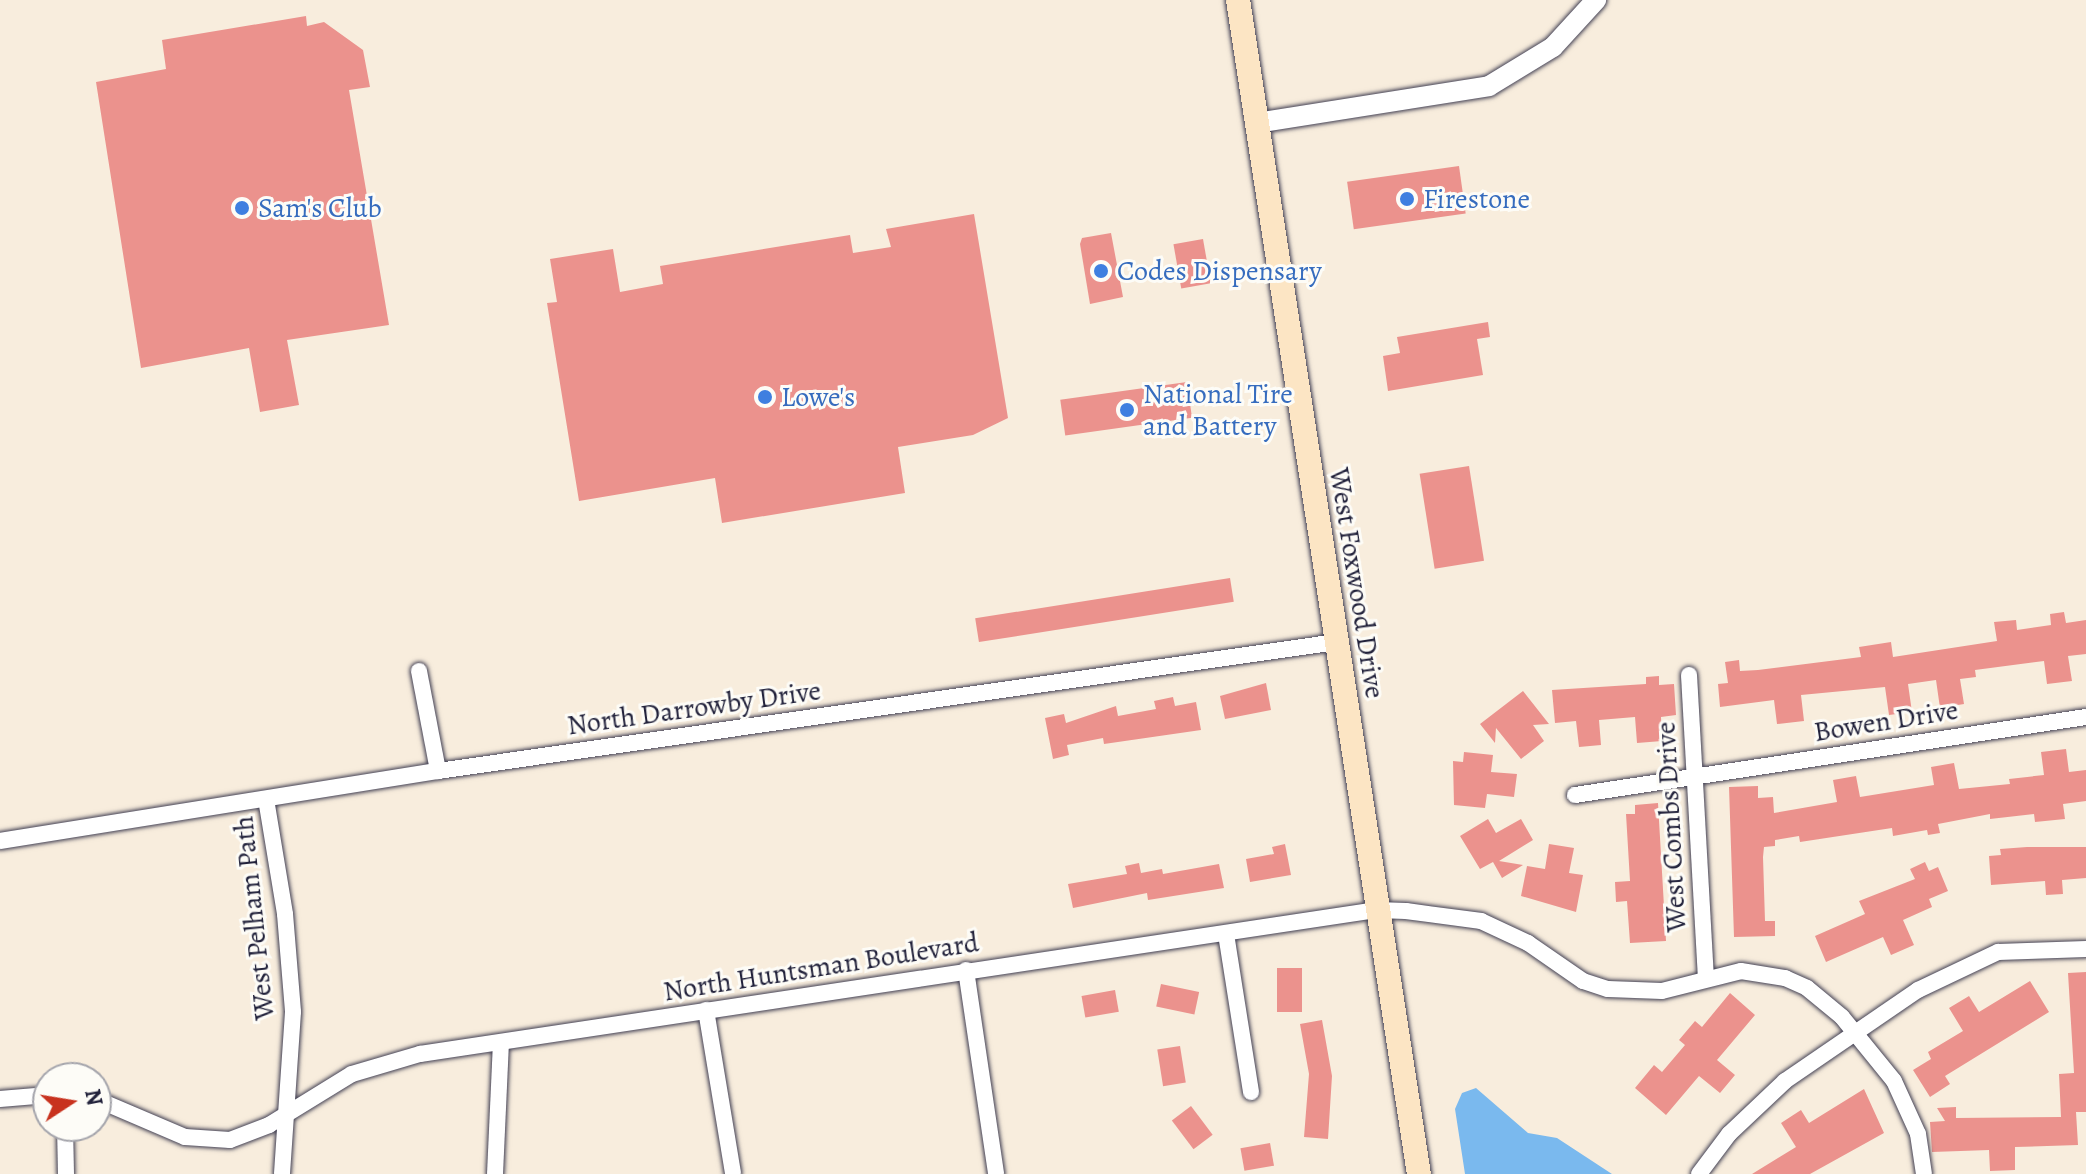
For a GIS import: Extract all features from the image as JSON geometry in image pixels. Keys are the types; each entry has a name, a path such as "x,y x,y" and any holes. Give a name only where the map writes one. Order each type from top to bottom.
{"main road":[{"name":"West Foxwood Drive","path":"1238,0 1419,1174"}],"street":[{"path":"1256,123 1489,86 1553,47 1596,0"},
{"name":"North Darrowby Drive","path":"0,841 61,834 438,771 1336,642"},
{"path":"419,671 438,771"},
{"name":"West Combs Drive","path":"1689,675 1706,976"},
{"name":"Bowen Drive","path":"1575,795 2086,717"},
{"name":"West Pelham Path","path":"266,799 291,963 282,1174"},
{"name":"North Huntsman Boulevard","path":"112,1106 185,1137 208,1141 250,1134 316,1092 385,1062 966,970 1377,910 1481,921 1528,943 1573,975 1608,989 1662,991 1706,976 1741,971 1785,978 1826,1001 1894,1081 1907,1105 1924,1174"},
{"path":"1226,934 1251,1092"},
{"path":"1699,1174 1758,1104 1819,1057 1856,1037 1918,990 1998,952 2086,949"},
{"path":"966,970 996,1174"},
{"path":"706,1010 733,1173"},
{"path":"495,1174 501,1044"},
{"path":"0,1099 32,1096"},
{"path":"65,1142 66,1174"}],"water":[{"path":"1476,1088 1528,1133 1557,1138 1612,1174 1465,1174 1455,1109 1462,1093"}],"building":[{"name":"Sam's Club","path":"306,16 307,26 324,22 363,50 370,87 349,90 389,325 287,340 299,405 260,412 249,348 141,368 96,82 166,69 162,40"},
{"name":"Firestone","path":"1459,166 1466,214 1354,229 1347,182"},
{"name":"Lowe's","path":"974,214 1008,418 973,435 898,447 905,493 722,523 715,478 579,501 547,303 557,302 550,259 613,249 620,292 663,284 660,266 850,235 853,253 891,247 886,229"},
{"name":"Codes Dispensary","path":"1111,233 1123,297 1090,304 1080,244 1082,238"},
{"path":"1203,239 1211,283 1181,289 1173,244"},
{"path":"1488,322 1490,337 1477,339 1483,375 1388,391 1383,356 1400,353 1397,337"},
{"name":"National Tire and Battery","path":"1187,382 1192,418 1065,435 1060,400"},
{"path":"1469,466 1484,561 1435,569 1420,474"},
{"path":"1230,578 1234,602 979,642 975,618"},
{"path":"2064,612 2066,623 2086,620 2086,654 2068,656 2072,681 2047,684 2044,661 1975,670 1976,677 1960,679 1964,704 1940,708 1936,680 1908,684 1912,712 1889,715 1885,687 1801,695 1804,721 1777,724 1774,700 1720,707 1718,684 1728,683 1725,662 1739,660 1740,671 1758,670 1861,657 1859,647 1891,642 1893,657 1997,641 1994,622 2016,620 2017,630 2051,625 2050,614"},
{"path":"1659,676 1659,685 1674,684 1676,715 1661,717 1662,741 1637,743 1635,717 1599,720 1601,745 1579,747 1576,721 1555,723 1552,690 1646,684 1646,677"},
{"path":"1266,683 1271,710 1225,719 1220,696"},
{"path":"1523,691 1549,724 1533,725 1544,741 1521,759 1496,728 1495,743 1480,724"},
{"path":"1173,697 1175,706 1196,702 1201,730 1104,744 1103,738 1067,745 1069,755 1053,759 1045,718 1064,714 1066,723 1116,706 1118,716 1156,709 1154,701"},
{"path":"2066,749 2069,772 2086,770 2086,801 2063,804 2065,819 2035,822 2034,814 1990,819 1990,814 1938,824 1940,833 1928,835 1927,830 1893,836 1892,828 1800,842 1799,836 1775,840 1775,846 1764,847 1763,857 1765,921 1775,921 1775,936 1734,937 1729,787 1758,786 1758,798 1773,797 1774,813 1837,802 1833,780 1856,776 1860,797 1934,785 1931,767 1954,763 1959,789 2010,784 2009,779 2044,775 2041,752"},
{"path":"1464,752 1493,755 1491,772 1517,774 1514,797 1487,794 1485,808 1454,805 1453,761 1463,762"},
{"path":"1658,803 1666,941 1630,943 1627,901 1616,902 1615,882 1630,881 1626,814 1635,814 1635,805"},
{"path":"1488,819 1496,833 1521,819 1533,840 1499,861 1523,865 1502,878 1493,862 1480,869 1460,836"},
{"path":"1285,844 1291,875 1250,882 1246,859 1274,854 1272,847"},
{"path":"1549,844 1574,848 1569,873 1583,875 1576,912 1521,896 1527,866 1545,869"},
{"path":"2086,847 2086,878 2062,880 2063,894 2046,895 2045,881 1991,885 1989,856 2001,855 2000,849"},
{"path":"1925,862 1929,871 1938,867 1948,891 1929,899 1932,907 1903,920 1914,945 1891,955 1883,937 1826,962 1815,936 1865,914 1859,901 1915,879 1910,869"},
{"path":"1139,863 1141,873 1162,869 1163,874 1219,864 1224,888 1148,900 1147,893 1073,908 1068,884 1127,874 1125,866"},
{"path":"1277,968 1302,968 1302,1012 1277,1012"},
{"path":"2086,972 2086,1112 2076,1112 2078,1145 2015,1147 2015,1170 1990,1171 1989,1150 1932,1152 1930,1122 1945,1121 1937,1108 1956,1107 1956,1118 2061,1117 2059,1074 2074,1073 2068,973"},
{"path":"2030,981 2049,1012 1945,1076 1950,1084 1930,1097 1913,1070 1931,1059 1928,1052 1963,1031 1949,1008 1969,996 1979,1012"},
{"path":"1161,984 1199,992 1194,1015 1156,1006"},
{"path":"1115,990 1119,1012 1085,1018 1082,996"},
{"path":"1730,993 1755,1015 1717,1060 1735,1075 1720,1093 1699,1076 1666,1115 1635,1088 1654,1065 1662,1072 1685,1045 1679,1040 1695,1021 1702,1027"},
{"path":"1322,1020 1332,1076 1328,1139 1304,1137 1309,1074 1300,1024"},
{"path":"1180,1046 1186,1083 1163,1086 1157,1050"},
{"path":"1864,1089 1884,1133 1810,1174 1752,1174 1796,1147 1781,1123 1801,1110 1809,1123"},
{"path":"1191,1106 1213,1135 1193,1149 1172,1120"},
{"path":"1270,1143 1274,1166 1244,1171 1240,1148"}],"place":[{"name":"Firestone","path":"1407,199"},
{"name":"Sam's Club","path":"242,208"},
{"name":"Codes Dispensary","path":"1101,271"},
{"name":"Lowe's","path":"765,397"},
{"name":"National Tire and Battery","path":"1127,410"}]}
